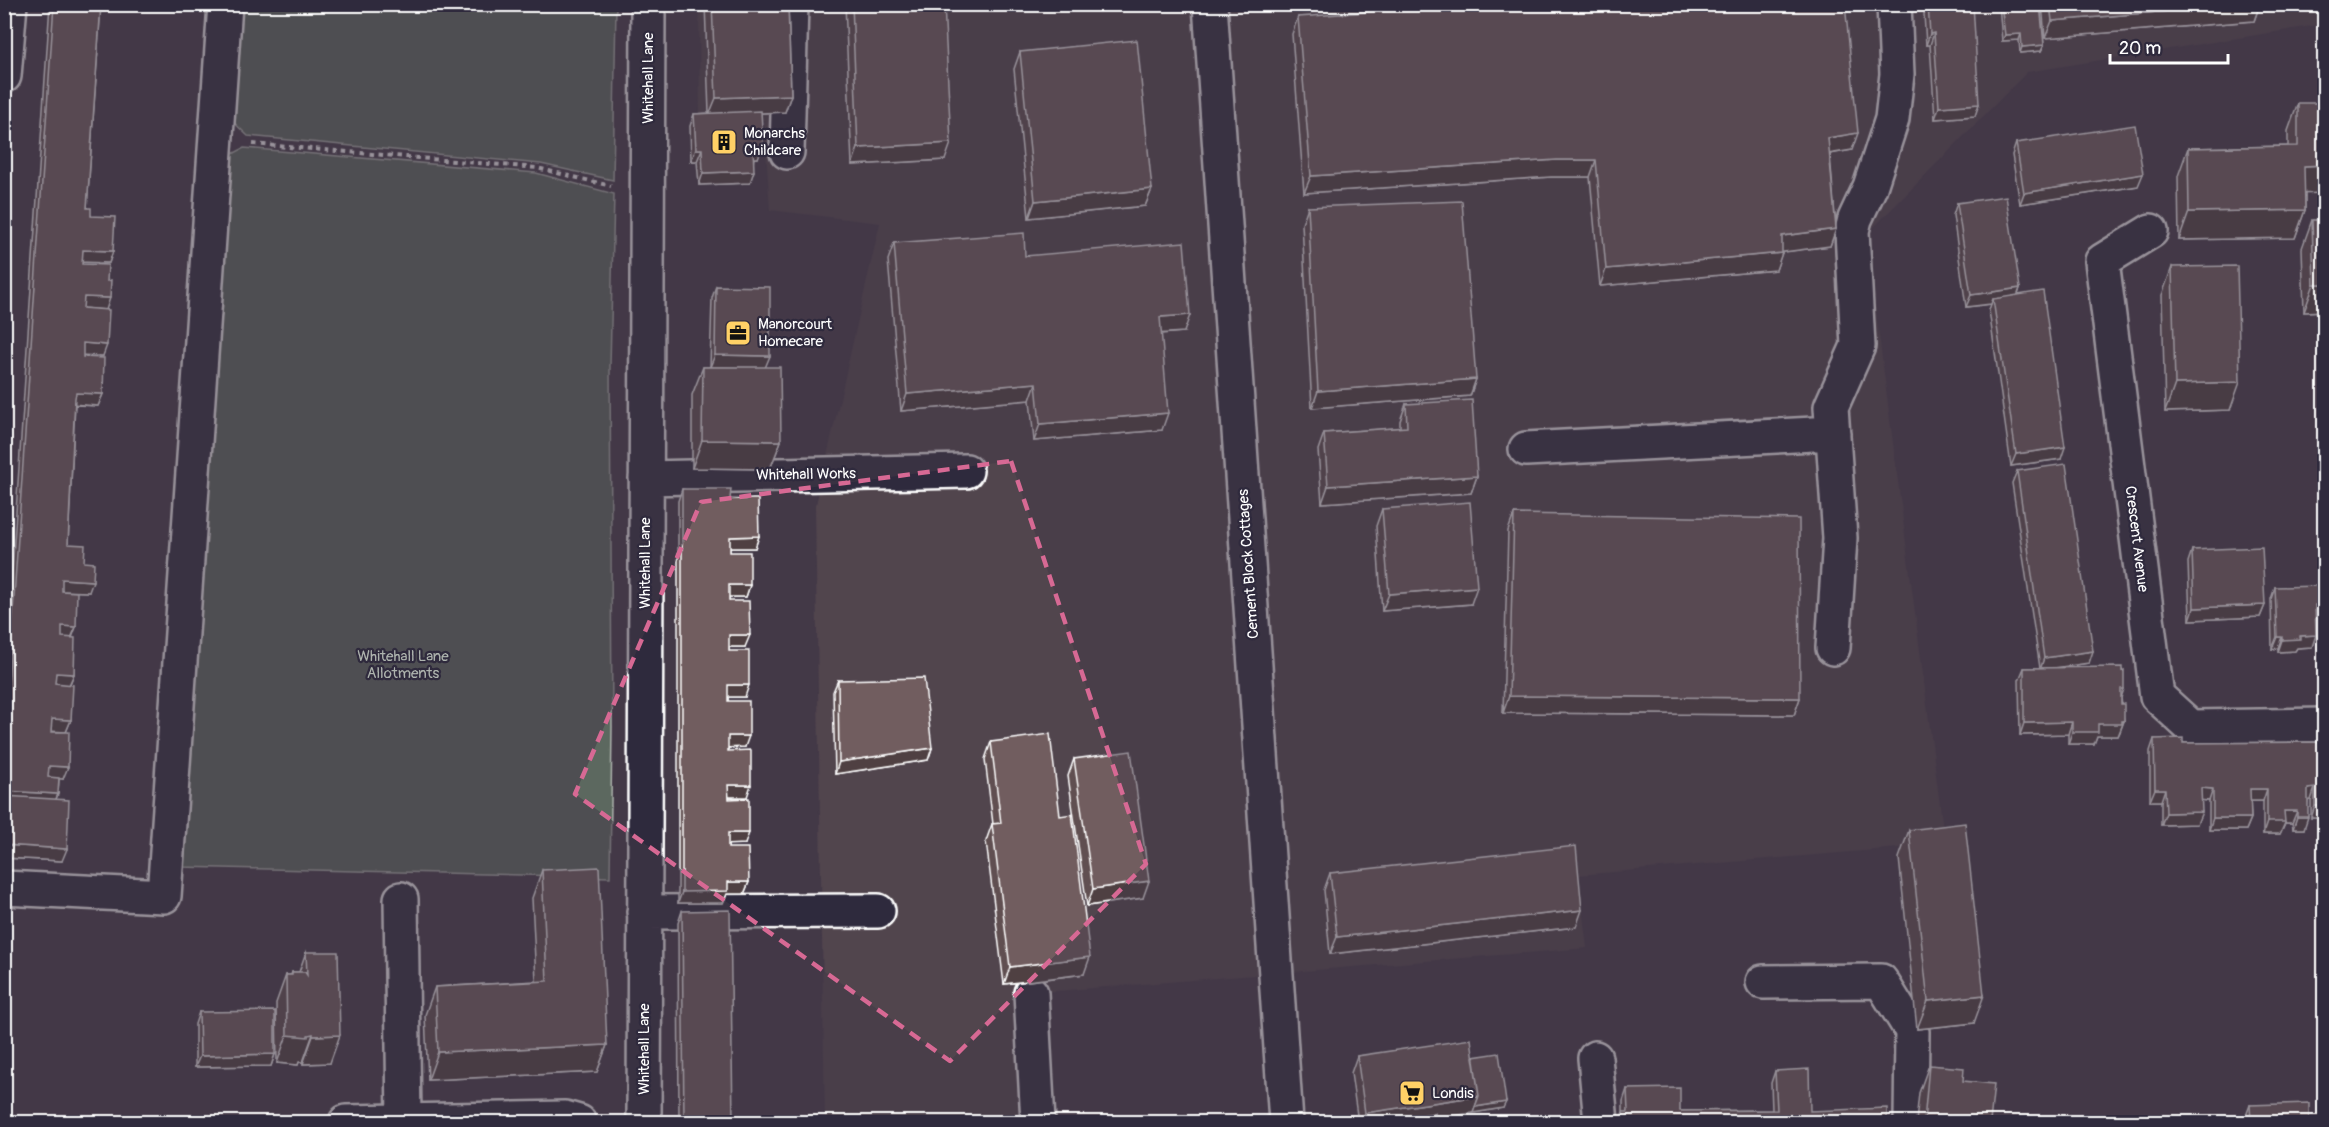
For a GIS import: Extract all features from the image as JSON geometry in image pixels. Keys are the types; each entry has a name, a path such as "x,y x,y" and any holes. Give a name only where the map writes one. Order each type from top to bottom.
{"street":[{"path":"4,76 10,4"},
{"path":"4,888 164,896 225,4"},
{"name":"Whitehall Lane","path":"644,1122 648,4"},
{"path":"787,152 791,4"},
{"name":"Cement Block Cottages","path":"1210,4 1286,1122"},
{"path":"1833,648 1840,538 1832,407 1858,346 1852,231 1870,187 1892,118 1897,74 1894,4"},
{"name":"Crescent Avenue","path":"2151,231 2102,261 2157,696 2191,727 2325,725"},
{"path":"1526,449 1833,433"},
{"name":"Whitehall Works","path":"646,478 966,471"},
{"path":"401,899 404,1121"},
{"path":"644,912 878,911"},
{"path":"1763,982 1881,981 1912,1030 1911,1122"},
{"path":"1031,993 1038,1122"},
{"path":"1595,1058 1601,1122"},
{"path":"346,1122 565,1118 579,1122"}],"path":[{"path":"216,143 537,168 615,187 647,190"}],"highlighted area":[{"path":"1011,461 1146,864 950,1061 575,794 701,502"}],"shaded area":[{"path":"2324,4 2324,24 2027,72 1866,235 1945,844 1578,875 1587,948 1031,993 1038,1116 949,1122 825,1122 815,509 880,223 770,210 764,120 700,119 699,5"}],"green space":[{"path":"232,5 616,5 613,180 541,164 248,136 224,113"},
{"name":"Whitehall Lane Allotments","path":"244,148 536,173 614,194 610,366 612,727 610,877 181,867 227,157"}],"building":[{"path":"54,4 101,4 87,208 91,208 91,216 115,217 113,251 83,250 82,264 108,265 107,281 111,280 110,298 84,297 83,308 109,310 107,345 83,343 83,357 104,358 103,394 76,393 75,398 68,544 85,545 84,562 94,563 93,581 62,579 62,591 77,592 76,627 62,626 62,637 75,638 74,674 56,673 55,683 73,685 71,720 52,719 51,732 69,732 68,767 49,766 48,777 59,778 58,794 4,791 4,745"},
{"path":"712,4 788,4 791,95 716,98"},
{"path":"852,4 944,4 951,143 858,148"},
{"path":"1478,4 1845,4 1858,133 1828,138 1836,229 1782,236 1782,253 1606,269 1596,160 1557,160 1311,176 1298,17"},
{"path":"1928,4 1973,4 1979,104 1939,107 1934,33 1930,34"},
{"path":"2001,4 2040,4 2044,45 2022,47 2021,34 2005,35"},
{"path":"2050,4 2252,4 2052,21"},
{"path":"1137,40 1152,189 1035,201 1020,52"},
{"path":"2298,103 2325,103 2325,165 2304,166 2305,210 2189,212 2188,148 2298,146"},
{"name":"Monarchs Childcare","path":"761,111 763,146 753,147 754,171 703,173 702,149 696,149 694,114"},
{"path":"2135,125 2143,174 2024,193 2016,143"},
{"path":"2006,196 2020,288 1971,295 1957,203"},
{"path":"1462,201 1476,379 1318,391 1308,207"},
{"path":"2312,220 2325,220 2325,284 2314,284"},
{"path":"1024,233 1025,256 1184,242 1190,315 1160,317 1168,413 1040,424 1036,383 907,394 894,243"},
{"path":"2237,266 2240,382 2175,384 2172,267"},
{"name":"Manorcourt Homecare","path":"716,286 770,287 770,356 715,355"},
{"path":"2043,291 2065,447 2016,454 1993,299"},
{"path":"703,367 780,367 781,441 702,440"},
{"path":"1472,400 1477,476 1328,486 1324,433 1407,427 1406,404"},
{"path":"2066,464 2093,651 2044,658 2017,471"},
{"path":"682,489 731,489 730,499 758,499 759,536 730,537 730,552 750,552 750,585 729,585 729,601 749,601 750,635 729,635 729,651 749,651 749,685 728,685 728,701 749,701 749,736 728,736 728,751 751,750 751,785 728,785 729,799 749,798 749,833 728,833 728,848 748,848 749,882 728,882 728,891 682,892"},
{"path":"1470,502 1477,587 1389,594 1382,509"},
{"path":"1514,514 1799,519 1800,698 1509,696"},
{"path":"2262,547 2265,605 2194,608 2192,550"},
{"path":"2321,586 2322,605 2315,605 2316,635 2282,640 2282,637 2277,637 2275,587"},
{"path":"2122,667 2124,689 2121,689 2121,704 2124,704 2124,721 2122,724 2098,724 2098,732 2072,732 2072,722 2024,723 2024,668"},
{"path":"924,678 932,748 839,762 838,680"},
{"path":"1050,734 1060,816 1072,814 1090,957 1010,967 992,824 1001,823 991,742"},
{"path":"2183,738 2183,743 2325,742 2325,806 2315,806 2315,788 2308,789 2308,817 2297,817 2297,811 2284,811 2285,822 2267,822 2267,789 2250,789 2251,818 2213,818 2213,789 2201,788 2202,812 2166,813 2165,789 2155,789 2154,739"},
{"path":"1131,751 1149,881 1093,889 1074,759"},
{"path":"4,796 69,800 67,849 4,845"},
{"path":"1965,823 1984,995 1928,1001 1909,830"},
{"path":"1576,846 1582,910 1337,937 1330,873"},
{"path":"599,867 607,1045 438,1052 435,987 547,981 542,870"},
{"path":"730,910 733,1122 684,1122 682,911"},
{"path":"306,952 338,952 340,1035 313,1036 313,1034 308,1037 287,1035 286,975 292,975 292,972 305,972 307,975"},
{"path":"275,1011 275,1054 200,1056 199,1012"},
{"name":"Londis","path":"1471,1039 1479,1096 1365,1113 1357,1056"},
{"path":"1499,1053 1506,1102 1475,1107 1479,1096 1473,1057"},
{"path":"1929,1065 1964,1068 1963,1081 1994,1084 1990,1122 1924,1122"},
{"path":"1809,1069 1810,1111 1887,1108 1887,1122 1623,1122 1623,1112 1628,1112 1627,1089 1680,1088 1680,1111 1777,1110 1775,1071"},
{"path":"2309,1103 2309,1122 2251,1122 2250,1105"},
{"path":"1435,1113 1436,1122 1369,1122"},
{"path":"1499,1119 1499,1122 1480,1122"}],"place":[{"name":"Monarchs Childcare","path":"724,142"},
{"name":"Manorcourt Homecare","path":"738,333"},
{"name":"Londis","path":"1412,1093"}]}
